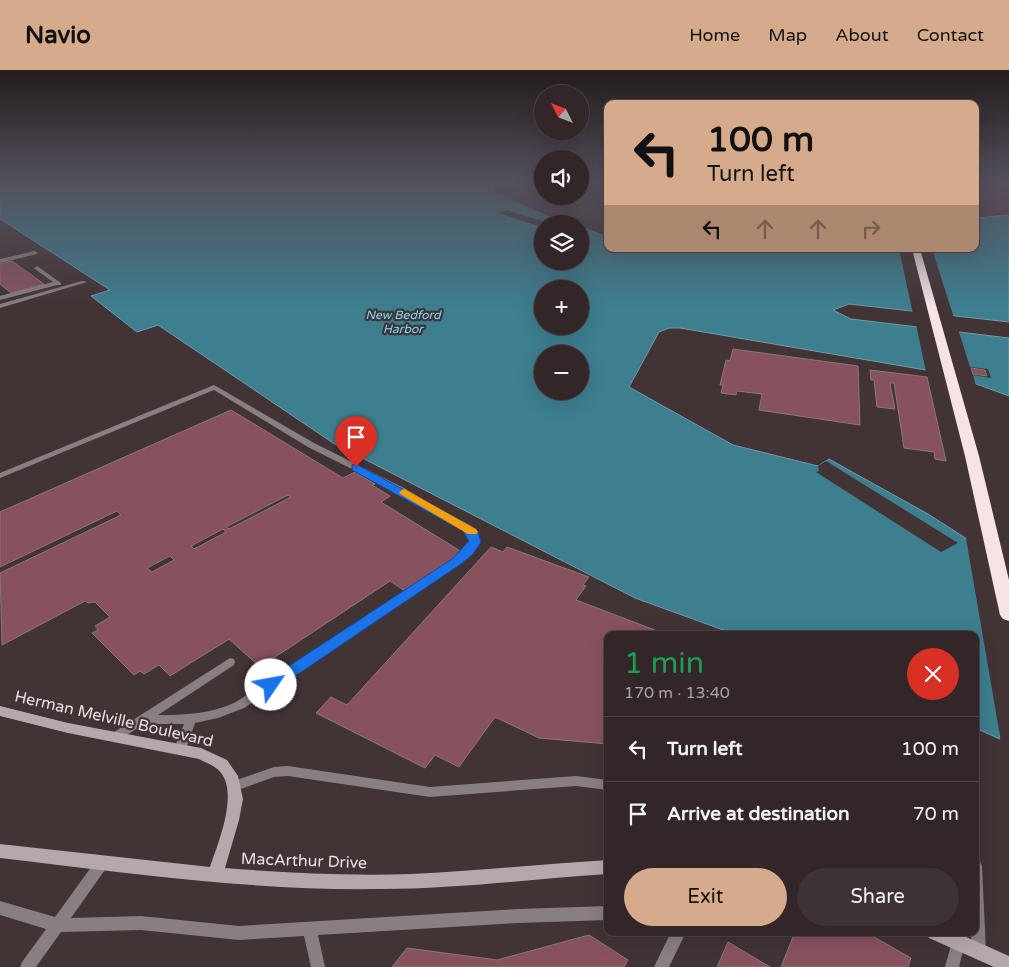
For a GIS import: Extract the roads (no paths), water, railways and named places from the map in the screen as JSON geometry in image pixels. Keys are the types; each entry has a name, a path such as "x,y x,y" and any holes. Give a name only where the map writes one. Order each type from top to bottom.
{"highway":[{"path":"917,252 972,456 1009,615"}],"street":[{"path":"0,306 84,282"},
{"name":"Herman Melville Boulevard","path":"0,711 115,737 180,749 217,761 231,776 235,786"},
{"path":"215,875 232,820 236,799 235,786"},
{"name":"MacArthur Drive","path":"0,851 102,864 315,882 476,879 604,867"},
{"path":"943,936 1009,965"}],"lane":[{"path":"0,261 35,253"},
{"path":"37,268 64,288"},
{"path":"0,298 57,283"},
{"path":"0,476 214,387 311,445 401,490 472,532 475,542 462,557 356,630 235,708 191,718 143,719"},
{"path":"115,737 230,662"},
{"path":"180,749 191,718"},
{"path":"235,786 274,772 288,771 430,792 576,781 604,784"},
{"path":"27,967 102,864"},
{"path":"0,908 58,925 140,923 239,933 508,916 604,913"},
{"path":"309,928 318,967"},
{"path":"661,967 677,936"},
{"path":"978,936 979,952"},
{"path":"952,967 958,943"}],"water":[{"name":"New Bedford Harbor","path":"8,224 534,224 534,270 589,270 589,227 604,232 604,252 979,252 979,224 1009,224 1009,322 849,304 833,310 851,319 1009,338 1009,396 949,374 680,328 669,328 659,332 629,387 733,445 818,466 829,459 928,514 989,553 1000,739 979,730 979,631 726,631 635,598 333,443 158,325 137,332 91,296 110,290"}]}
